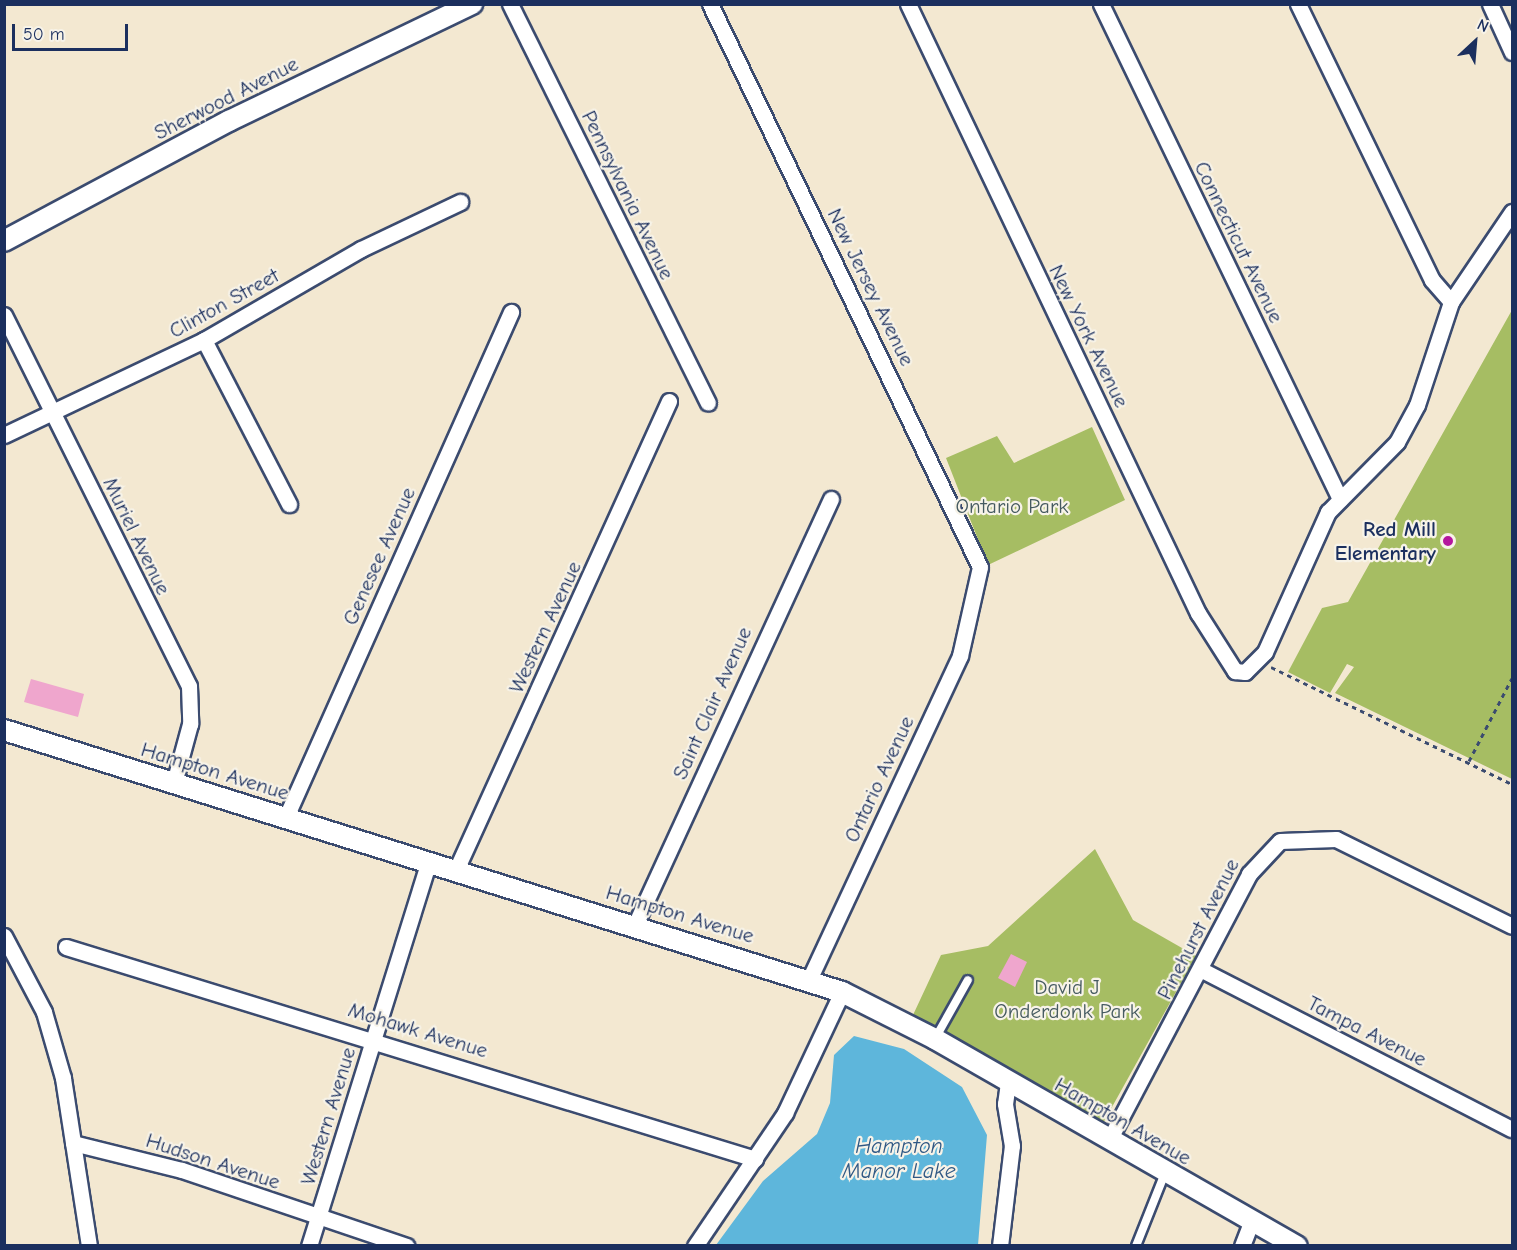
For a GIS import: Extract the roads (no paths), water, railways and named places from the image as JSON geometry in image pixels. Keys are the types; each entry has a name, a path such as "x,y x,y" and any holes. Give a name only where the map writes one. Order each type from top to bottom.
{"street":[{"name":"Sherwood Avenue","path":"4,241 229,121 472,4"},
{"name":"Pennsylvania Avenue","path":"510,4 708,404"},
{"name":"New Jersey Avenue","path":"710,4 966,529 980,567 977,593"},
{"name":"New York Avenue","path":"908,4 1198,613 1228,667 1245,672 1260,659 1328,513 1340,499"},
{"name":"Connecticut Avenue","path":"1101,4 1340,499"},
{"path":"1298,4 1432,280 1451,302"},
{"path":"1490,4 1512,52"},
{"name":"Clinton Street","path":"4,435 204,340 361,249 460,202"},
{"path":"1340,499 1370,476 1397,442 1417,405 1451,302 1512,212"},
{"name":"Genesee Avenue","path":"286,817 511,312"},
{"name":"Muriel Avenue","path":"4,315 189,686 190,724 174,783"},
{"path":"204,340 289,504"},
{"name":"Western Avenue","path":"456,870 669,401"},
{"name":"Saint Clair Avenue","path":"635,925 831,499"},
{"name":"Ontario Avenue","path":"809,980 960,656 977,593"},
{"name":"Hampton Avenue","path":"4,730 635,925 842,992 936,1039 1165,1173 1251,1222 1297,1245"},
{"name":"Pinehurst Avenue","path":"1109,1140 1202,970 1249,874 1280,841 1335,839 1512,926"},
{"name":"Western Avenue","path":"309,1245 429,861"},
{"path":"4,936 44,1012 74,1143 89,1245"},
{"name":"Mohawk Avenue","path":"66,947 375,1038 755,1159"},
{"name":"Tampa Avenue","path":"1202,970 1512,1129"},
{"path":"694,1245 785,1113 842,992"},
{"path":"1000,1245 1012,1146 1005,1104 1008,1083"},
{"name":"Hudson Avenue","path":"74,1143 182,1170 318,1218 406,1245"},
{"path":"1242,1245 1251,1222"}],"lane":[{"path":"936,1039 968,980"},
{"path":"1136,1245 1165,1173"}],"water":[{"name":"Hampton Manor Lake","path":"854,1036 904,1049 962,1087 987,1135 978,1245 716,1245 763,1181 817,1134 830,1103 834,1055"}],"place":[{"name":"Red Mill Elementary","path":"1448,541"}],"park label":[{"name":"Ontario Park","path":"1012,506"},
{"name":"David J Onderdonk Park","path":"1067,999"}]}
